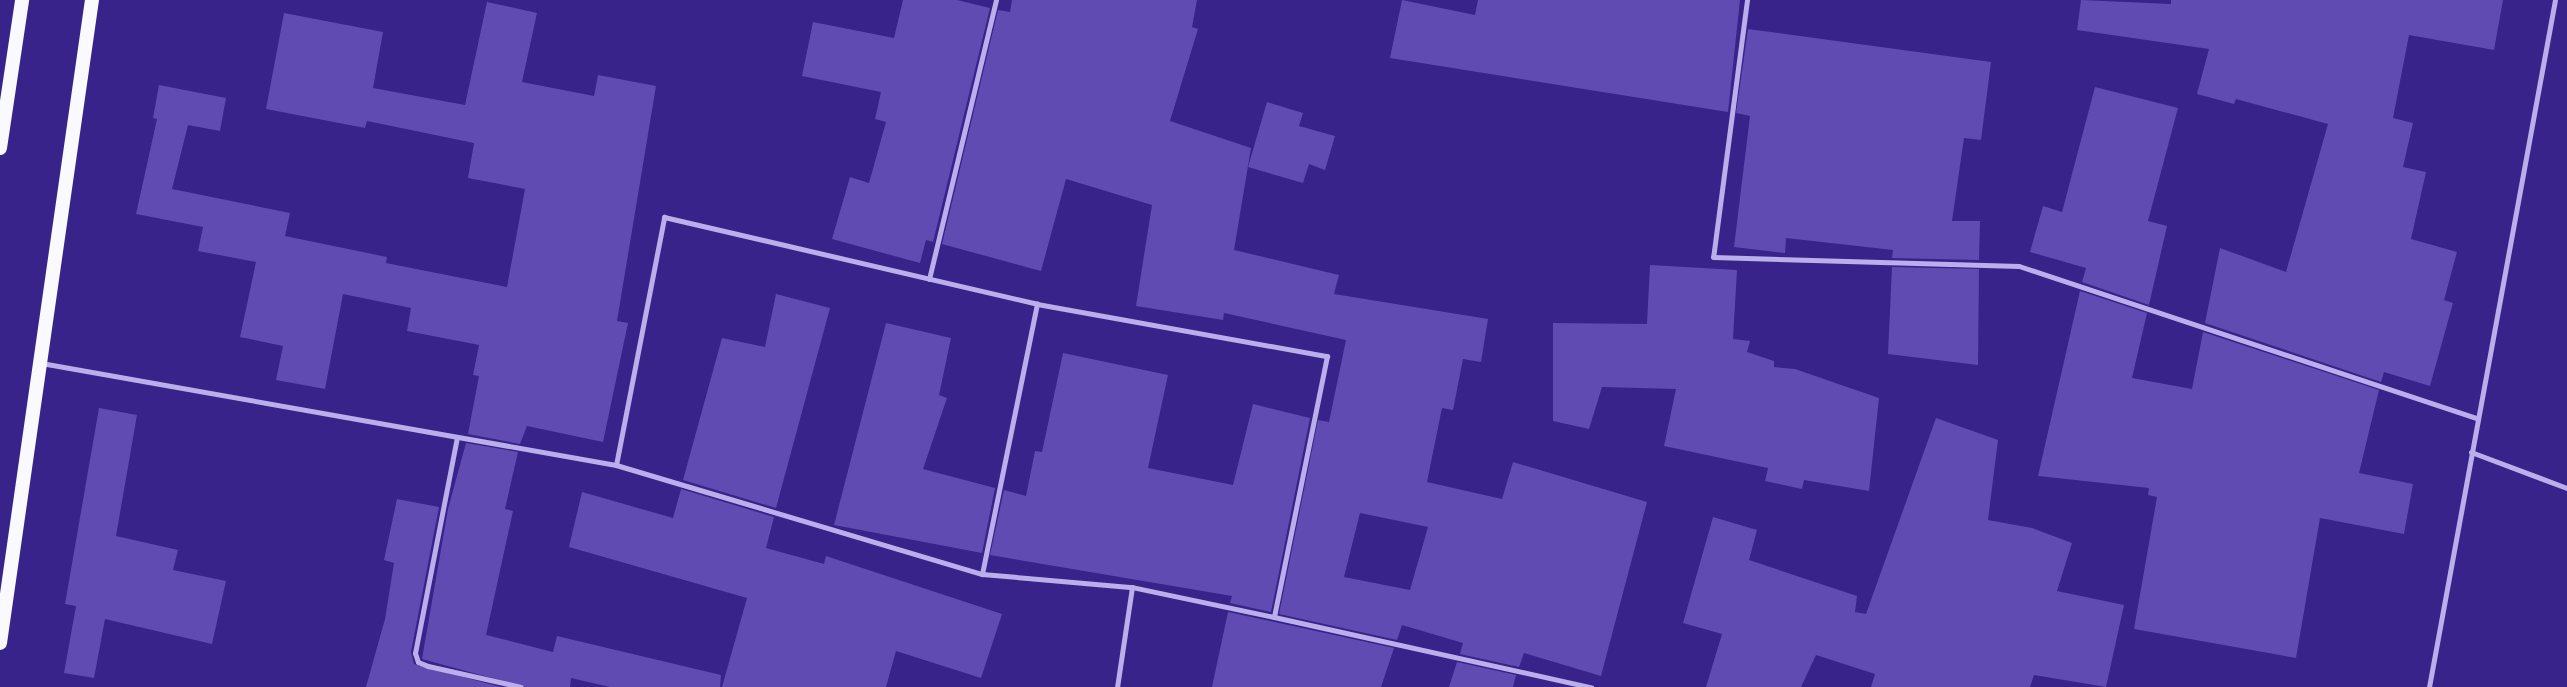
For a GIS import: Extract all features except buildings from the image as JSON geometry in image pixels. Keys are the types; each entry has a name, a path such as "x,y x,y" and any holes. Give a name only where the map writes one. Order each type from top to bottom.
{"highway":[{"path":"0,148 22,0"},
{"path":"0,643 92,0"}],"street":[{"path":"929,279 996,0"},
{"path":"1746,0 1713,257 2019,266 2477,418"},
{"path":"2429,687 2555,0"},
{"path":"616,465 664,217 1037,304 1327,356 1274,617"},
{"path":"982,574 1037,304"},
{"path":"40,363 616,465 982,574 1132,587 1591,687"},
{"path":"457,437 415,653 418,662 428,666 521,687"},
{"path":"2471,452 2567,488"},
{"path":"1117,687 1132,587"}]}
